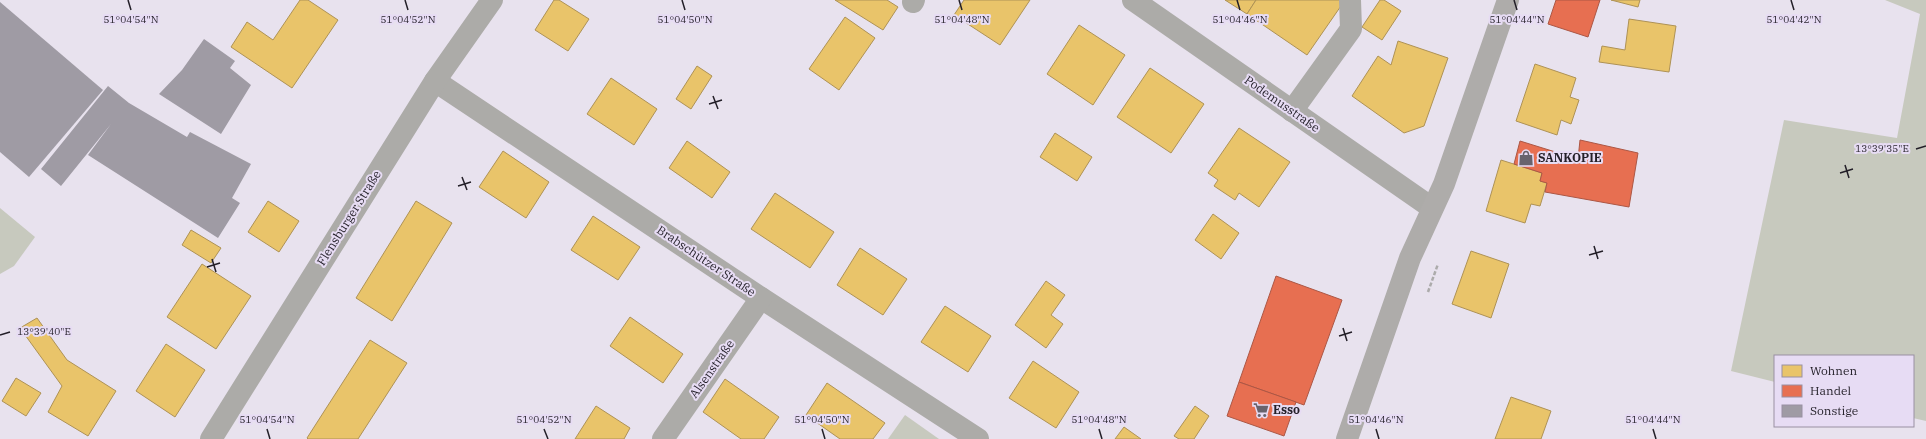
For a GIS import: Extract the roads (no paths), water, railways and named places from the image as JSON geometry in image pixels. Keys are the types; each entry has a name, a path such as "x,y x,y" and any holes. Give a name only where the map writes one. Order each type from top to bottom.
{"main road":[{"path":"1347,439 1410,258 1444,184 1508,0"}],"street":[{"name":"Flensburger Straße","path":"211,439 435,80 492,0"},
{"name":"Podemusstraße","path":"1133,0 1432,208"},
{"path":"1292,111 1350,29 1350,0"},
{"name":"Brabschützer Straße","path":"435,80 761,298 978,439"},
{"name":"Alsenstraße","path":"663,439 761,298"}],"place":[{"name":"SANKOPIE","path":"1526,158"},
{"name":"Esso","path":"1261,410"}]}
